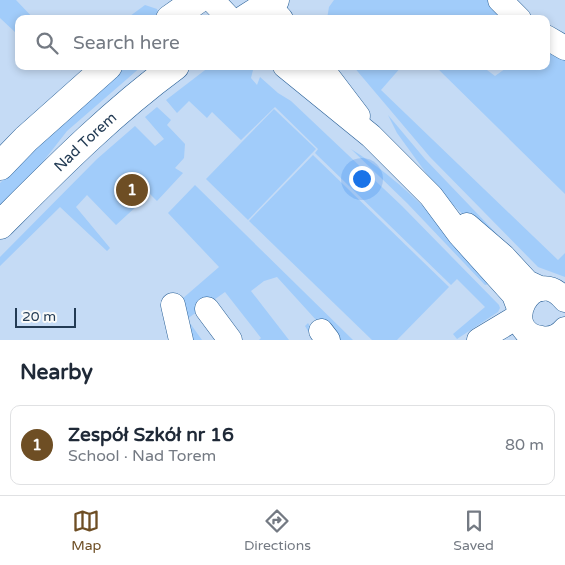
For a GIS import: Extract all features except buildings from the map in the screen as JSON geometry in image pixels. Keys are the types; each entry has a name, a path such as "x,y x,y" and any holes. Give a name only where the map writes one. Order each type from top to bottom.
{"main road":[{"path":"176,15 197,0"},
{"path":"253,15 272,6"},
{"path":"0,166 26,139 104,70"},
{"name":"Nad Torem","path":"0,224 70,154 122,108 170,70"}],"street":[{"path":"212,0 226,15"},
{"path":"500,0 515,15"},
{"path":"550,39 565,48"},
{"path":"290,70 371,136 431,196 460,235 514,295 522,323 547,335"},
{"path":"323,70 371,136"},
{"path":"431,196 449,208 481,236 527,282 558,294"},
{"path":"479,340 514,319 528,296 558,294"},
{"path":"173,305 181,340"},
{"path":"207,308 230,340"}],"shaded area":[{"path":"0,0 16,0 30,15 15,15 15,32 0,18"},
{"path":"334,0 488,0 499,15 328,15 329,7"},
{"path":"145,5 157,9 158,13 156,15 131,15"},
{"path":"550,52 565,58 565,194 439,70 487,70 495,76 503,70 550,70"},
{"path":"119,70 137,70 67,131 35,172 0,209 0,183 87,97"},
{"path":"205,70 253,70 251,78 257,85 260,77 278,93 291,101 402,206 499,305 498,312 457,339 453,334 485,307 457,279 451,285 315,153 318,149 275,107 241,140 212,112 207,118 189,101 177,113 166,100"},
{"path":"356,70 398,70 381,90 558,260 565,253 565,277 538,267 430,157"},
{"path":"157,107 171,120 167,125 185,144 184,158 175,168 183,173 157,201 150,194 116,225 87,195 76,207 110,248 107,251 60,207 0,266 0,257 97,159 135,126 155,146 164,139 145,117"},
{"path":"274,109 316,149 248,220 206,179"},
{"path":"388,115 425,159 517,255 469,220 453,205 434,184 397,133"},
{"path":"351,149 391,177 409,193 459,245 489,284 485,285 407,203"},
{"path":"313,155 449,287 397,340 372,340 249,221"},
{"path":"195,185 353,340 313,340 310,330 308,331 305,326 308,323 311,328 327,332 277,277 264,281 251,291 289,340 259,340 261,338 225,292 187,319 202,340 192,340 182,299 219,267 168,213"}],"place":[{"name":"Zespół Szkół nr 16","path":"132,190"}]}
